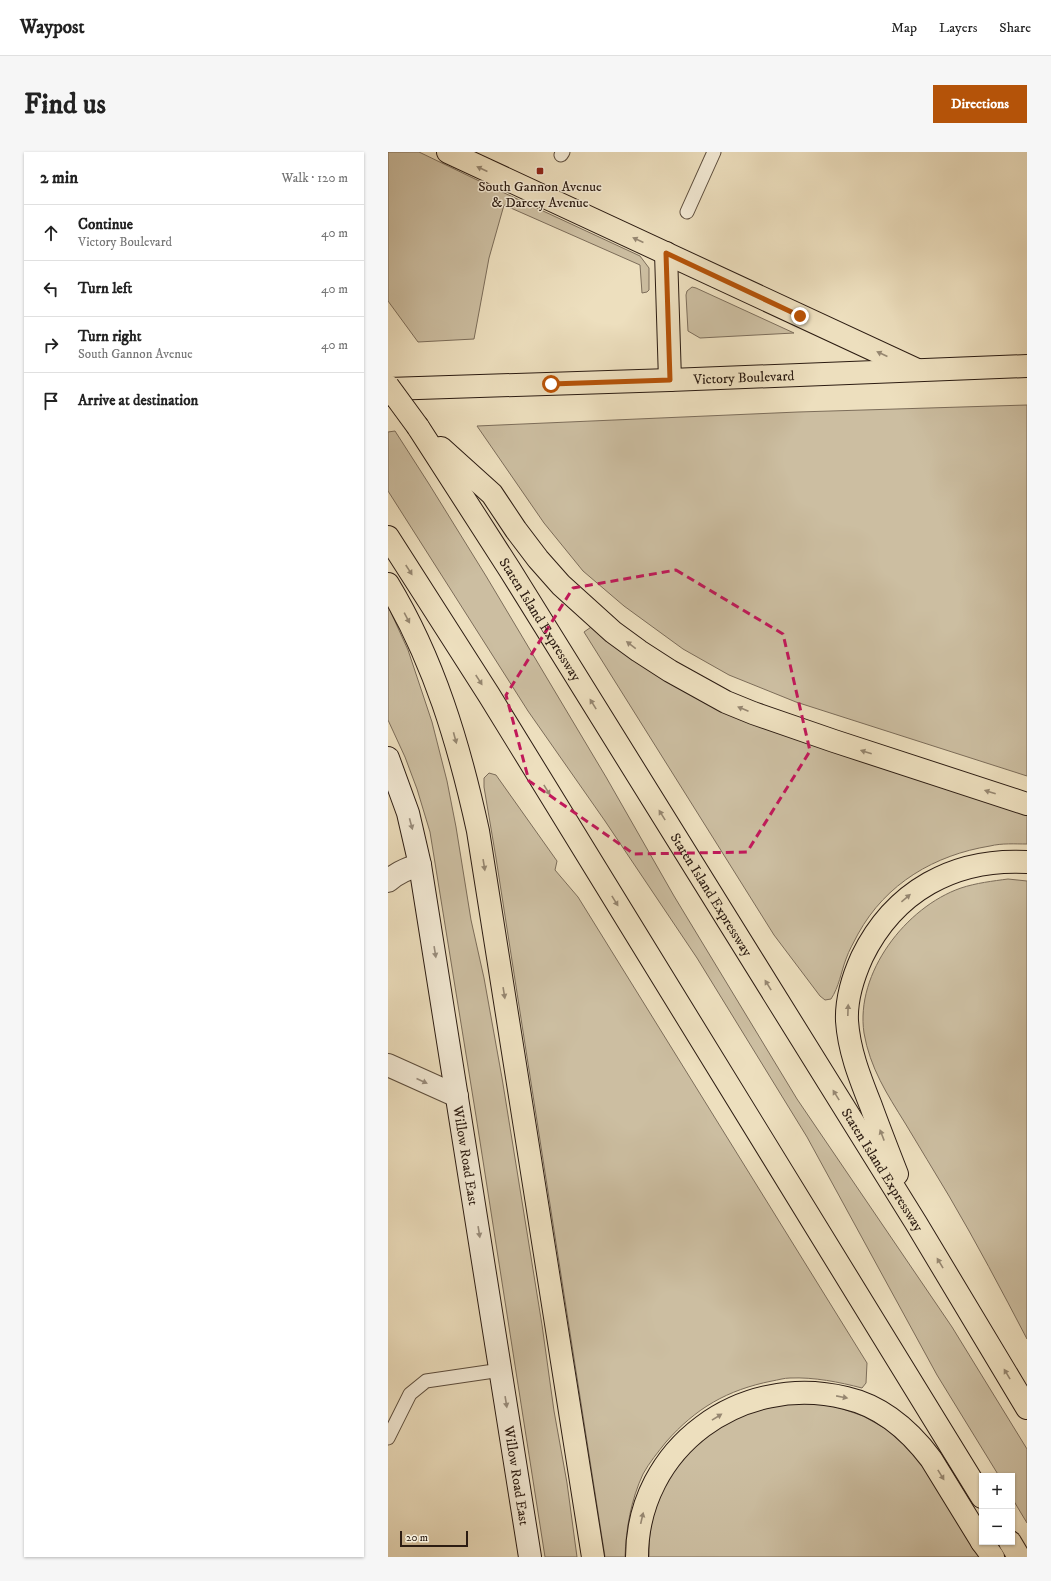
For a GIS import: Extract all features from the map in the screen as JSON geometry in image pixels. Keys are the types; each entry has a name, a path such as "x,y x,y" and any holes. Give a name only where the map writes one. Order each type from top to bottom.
{"main road":[{"path":"448,152 918,370"},
{"path":"666,253 670,380"},
{"name":"Victory Boulevard","path":"388,388 670,380 1027,366"},
{"name":"Staten Island Expressway","path":"388,388 418,427 498,551 916,1223 1027,1408"},
{"path":"418,427 492,494 516,530 538,559 582,604 613,632 670,671 726,702 753,713 1027,804"},
{"path":"388,537 488,695 979,1492"},
{"path":"388,584 409,620 440,692 454,735 478,831 593,1557"},
{"name":"Willow Road East","path":"388,758 394,784 412,826 420,865 530,1557"},
{"path":"916,1223 860,1078 849,1041 847,1006 854,976 870,941 881,924 897,906 919,888 970,866 1010,861 1027,862"},
{"path":"388,881 395,874 405,869 420,865"},
{"path":"388,1065 457,1096"},
{"path":"637,1557 639,1531 650,1493 657,1477 677,1449 690,1437 720,1415 754,1400 789,1392 828,1394 847,1398 882,1413 897,1423 913,1437 931,1459 979,1537"},
{"path":"984,1545 993,1557"},
{"path":"1012,1545 1019,1557"}],"lane":[{"path":"687,212 714,152"},
{"path":"388,1438 410,1394 426,1382 501,1370"}],"highlighted area":[{"path":"676,570 783,634 810,751 747,852 634,854 529,781 506,695 573,588"}],"shaded area":[{"path":"388,152 419,152 640,256 649,268 649,290 642,293 640,265 504,205 489,258 474,339 418,342 388,301"},
{"path":"692,287 794,333 700,338 688,331 686,295 687,291"},
{"path":"1027,405 1027,776 796,702 729,675 683,649 624,606 583,571 544,523 477,426 798,412"},
{"path":"395,431 486,576 606,777 674,896 797,1099 952,1327 1027,1449 1027,1523 1015,1503 1015,1473 997,1473 937,1375 807,1137 697,958 605,821 528,711 388,491 388,432"},
{"path":"388,606 408,650 432,722 447,781 471,920 484,978 502,1078 542,1325 554,1411 567,1483 577,1557 545,1557 430,832 417,789 405,757 388,720"},
{"path":"594,625 671,679 1027,810 1027,844 995,845 950,856 931,864 898,886 869,916 849,952 834,994 831,999 825,1000 820,996 774,935 584,632"},
{"path":"489,773 496,775 557,861 555,870 578,897 867,1363 866,1383 862,1388 817,1379 788,1378 756,1385 727,1395 713,1402 689,1419 666,1442 643,1474 635,1494 630,1514 625,1557 605,1557 484,787 484,778"},
{"path":"1008,879 1027,881 1027,1339 959,1213 880,1080 870,1058 867,1046 864,1033 863,1010 868,988 876,966 888,945 904,926 921,910 941,897 961,888 984,882"},
{"path":"812,1402 840,1408 863,1416 888,1430 911,1447 982,1557 649,1557 650,1528 657,1500 664,1485 674,1470 697,1443 726,1422 757,1408"}],"place":[{"name":"South Gannon Avenue & Darcey Avenue","path":"540,171"}],"route":[{"path":"551,384 670,380 666,253 800,316"}]}
